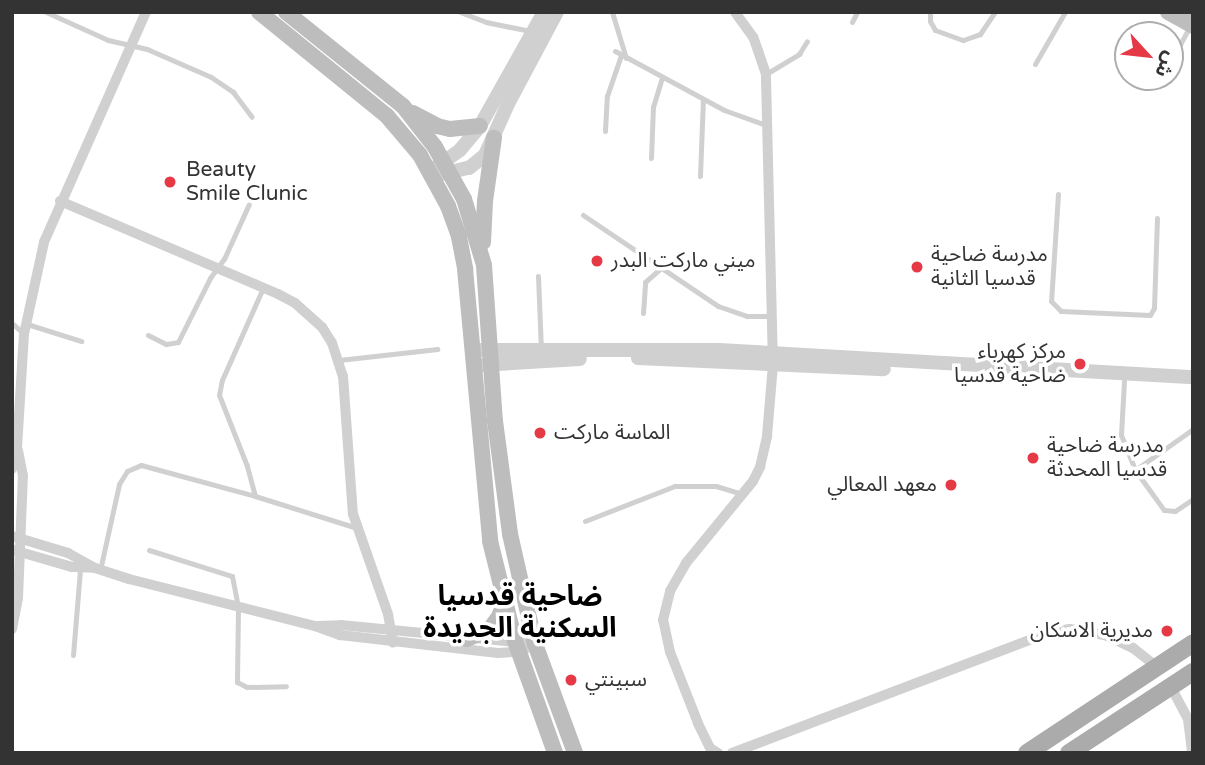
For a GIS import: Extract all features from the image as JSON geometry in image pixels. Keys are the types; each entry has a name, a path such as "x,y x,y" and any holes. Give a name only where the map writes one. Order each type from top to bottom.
{"main road":[{"path":"258,12 368,98 439,170 459,237 490,541 517,647 555,753"},
{"path":"286,12 403,106 437,126 450,129 480,126"},
{"path":"1168,12 1192,19"},
{"path":"403,106 476,232 484,265"},
{"path":"494,138 485,201 484,265 501,478 510,534 535,644 575,753"},
{"path":"467,639 483,634 496,622 503,598"},
{"path":"1027,753 1157,667 1191,641"},
{"path":"1069,753 1193,673"}],"street":[{"path":"12,629 17,606 16,537 23,476 17,448 16,413 25,329 44,242 134,32 140,12"},
{"path":"134,32 146,12"},
{"path":"439,170 480,126 544,12"},
{"path":"439,170 477,163 494,138 508,103 557,12"},
{"path":"718,753 710,748 698,723 670,652 663,620 670,591 686,563 753,481 765,453 773,359 769,316 766,74 753,37 735,12"},
{"path":"480,126 494,138"},
{"path":"60,201 295,303 309,314 332,342 339,359 345,402 348,484 357,528 392,637"},
{"path":"472,358 670,354 1188,381"},
{"path":"12,468 17,448"},
{"path":"16,537 68,553 98,569 315,626 340,635 467,639 517,647"},
{"path":"16,550 80,569 98,569"},
{"path":"732,753 1051,632 1070,629 1105,635 1133,648 1157,667"},
{"path":"392,637 498,653 535,644"},
{"path":"1171,687 1190,717 1192,753"}],"lane":[{"path":"46,12 128,46 156,52 219,81 233,92 253,117"},
{"path":"460,12 486,22 533,31"},
{"path":"605,131 607,96 621,55 612,12"},
{"path":"852,22 857,12"},
{"path":"930,12 929,21 935,30 963,40 980,34 995,12"},
{"path":"1035,64 1065,12"},
{"path":"1184,35 1192,19"},
{"path":"766,74 799,54 807,41"},
{"path":"621,55 738,116 766,125"},
{"path":"651,158 653,107 662,77"},
{"path":"700,176 703,99"},
{"path":"1058,194 1051,301 1060,311 1150,315 1154,308 1157,218"},
{"path":"148,335 166,344 178,342 249,204"},
{"path":"583,215 727,310 747,316 769,316"},
{"path":"643,313 645,282 661,268"},
{"path":"538,276 541,356"},
{"path":"255,496 247,466 219,395 222,380 263,288"},
{"path":"12,323 25,329 81,341"},
{"path":"339,359 437,349"},
{"path":"1124,378 1121,435 1135,470 1164,510 1175,511 1193,499"},
{"path":"1135,470 1193,429"},
{"path":"98,569 119,484 134,467 148,466 357,528"},
{"path":"586,521 675,486 703,484 743,494"},
{"path":"149,550 228,573 235,581 239,608 237,682 247,687 286,686"},
{"path":"73,655 80,569"}],"place":[{"name":"Beauty Smile Clunic","path":"170,182"},
{"name":"ميني ماركت البدر","path":"597,261"},
{"name":"مدرسة ضاحية قدسيا الثانية","path":"917,267"},
{"name":"مركز كهرباء ضاحية قدسيا","path":"1080,364"},
{"name":"الماسة ماركت","path":"540,433"},
{"name":"مدرسة ضاحية قدسيا المحدثة","path":"1033,458"},
{"name":"معهد المعالي","path":"951,485"},
{"name":"مديرية الاسكان","path":"1167,631"},
{"name":"سبينتي","path":"571,680"}],"district":[{"name":"ضاحية قدسيا السكنية الجديدة","path":"520,612"}]}
